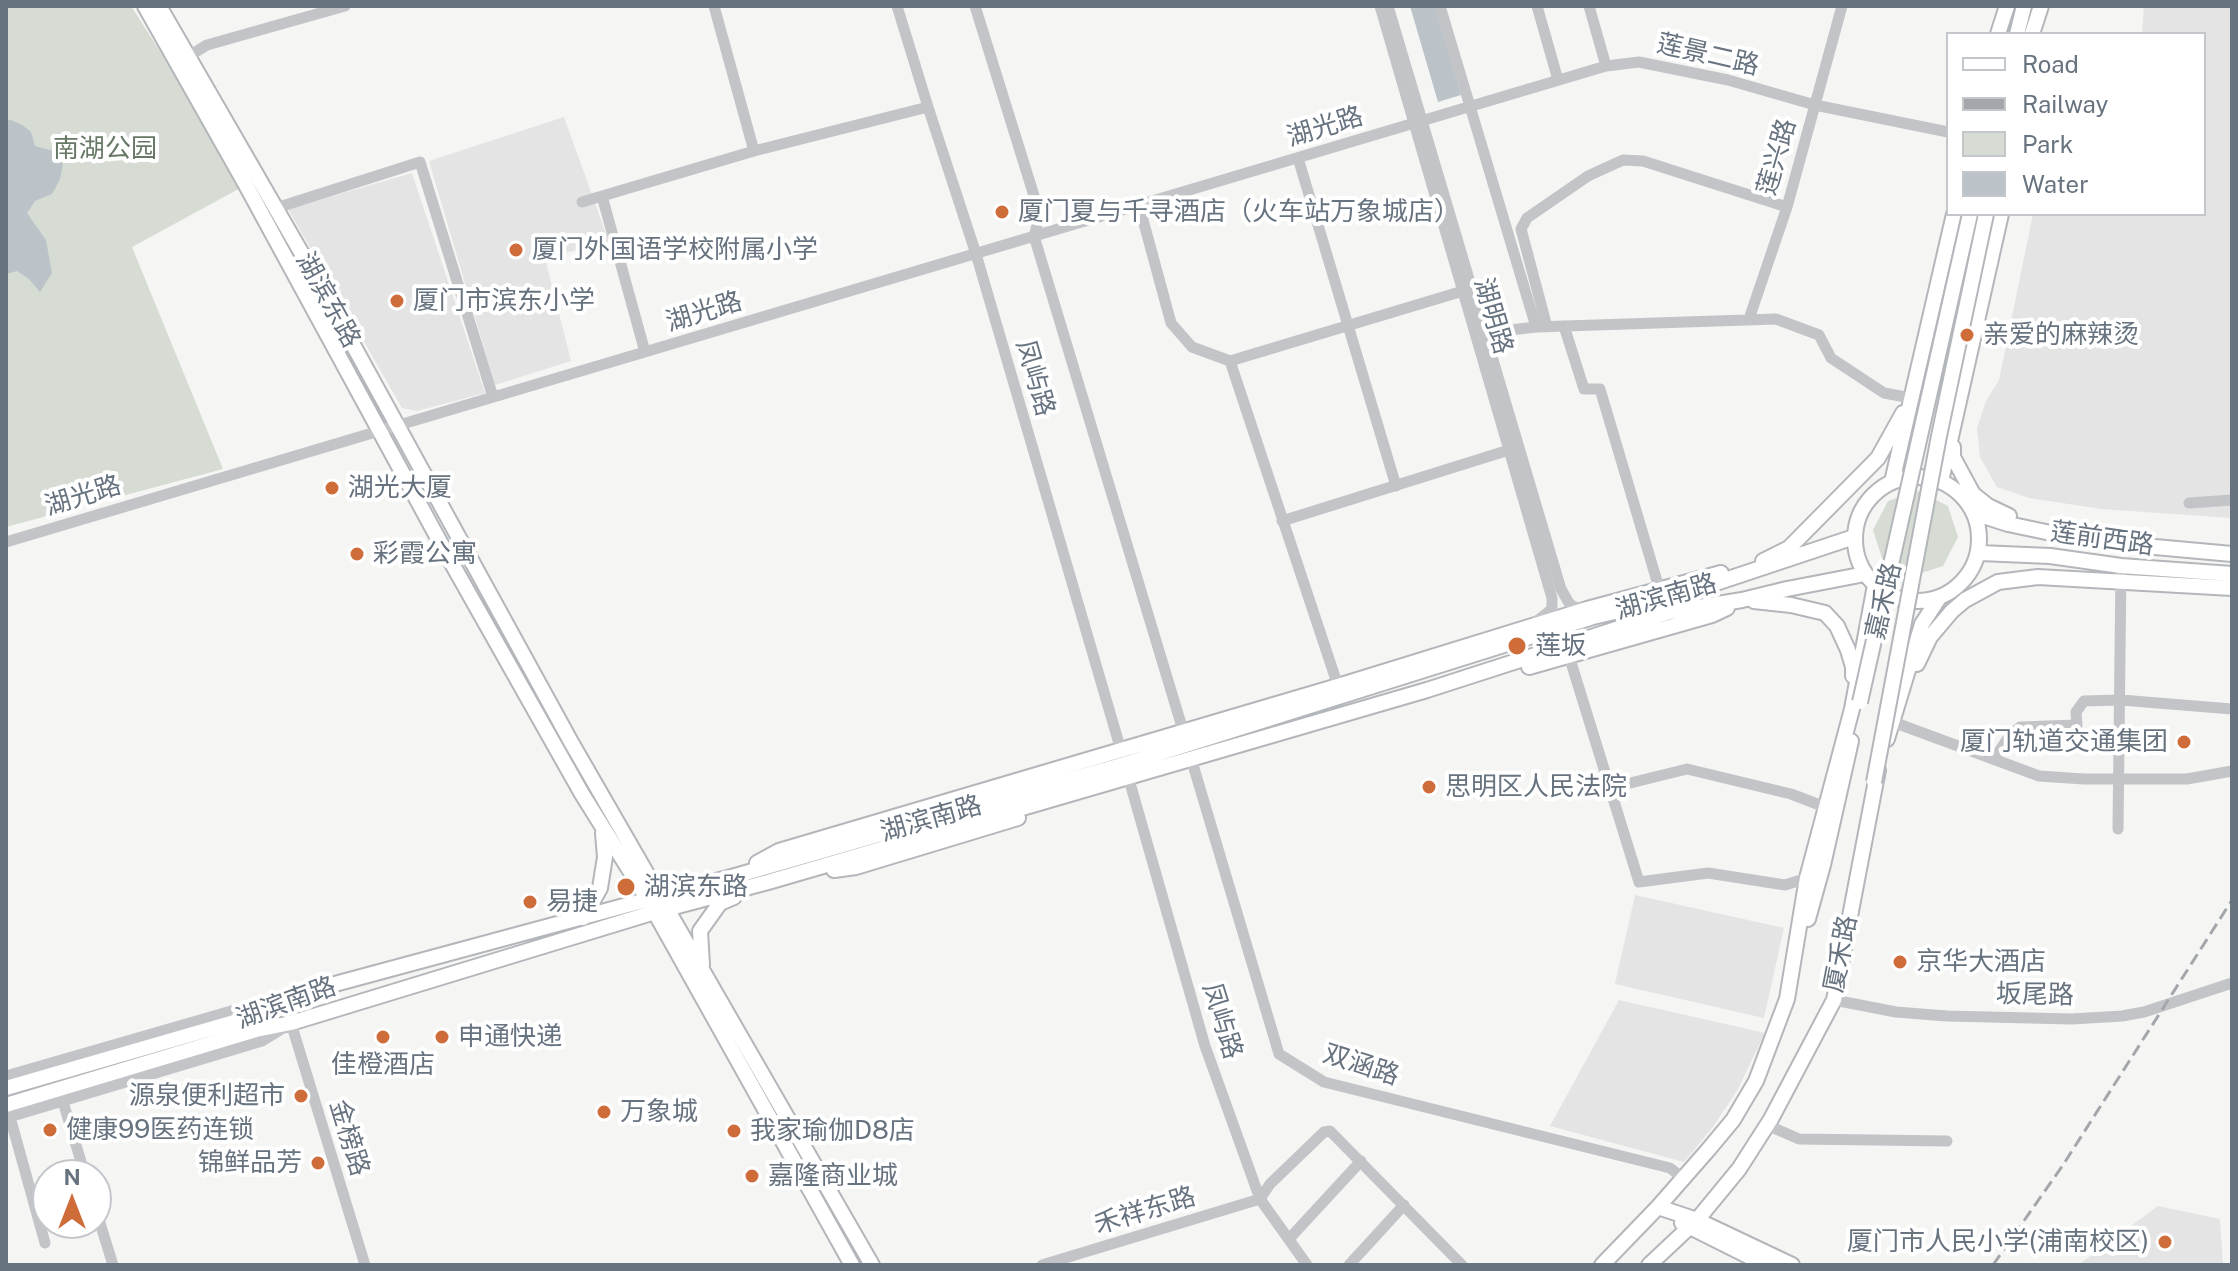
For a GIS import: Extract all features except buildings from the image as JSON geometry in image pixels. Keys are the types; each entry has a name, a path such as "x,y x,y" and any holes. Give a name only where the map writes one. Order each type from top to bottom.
{"main road":[{"name":"湖滨东路","path":"145,6 183,60 276,208 324,292 578,755 852,1265"},
{"name":"湖滨东路","path":"159,6 246,185 379,431 582,794 654,897"},
{"path":"1999,32 2007,6"},
{"path":"2018,32 2024,6"},
{"path":"2033,32 2041,6"},
{"path":"1892,482 1954,216"},
{"name":"嘉禾路","path":"1789,985 1823,865 1856,705 1970,216"},
{"name":"嘉禾路","path":"1874,782 1939,436 1986,216"},
{"path":"1941,481 2001,216"},
{"path":"1757,564 1789,548 1878,458 1911,398"},
{"path":"1954,427 1953,457 1973,494 1988,506 2038,530"},
{"path":"1908,477 1941,481 1955,489 1974,513 1979,528 1980,553 1968,576 1955,589 1939,598 1919,602 1898,599 1870,579 1857,555 1854,537 1858,514 1879,490 1892,482 1908,477"},
{"name":"莲前西路","path":"1974,513 2008,524 2089,541 2232,554"},
{"name":"湖滨南路","path":"7,1113 256,1030 291,1023 661,911 768,882 856,867 1126,768 1185,737 1593,617 1662,601 1854,537"},
{"name":"莲前西路","path":"1980,553 2050,556 2121,574 2232,574"},
{"path":"1185,737 1528,626 1659,588 1803,555"},
{"path":"1894,718 1930,637 1965,600 1998,582 2121,574 2232,588"},
{"path":"1602,1265 1684,1179 1733,1120 1756,1081 1787,999 1807,878 1856,705 1870,579"},
{"name":"湖滨南路","path":"1192,762 1669,612 1787,589 1870,579"},
{"name":"厦禾路","path":"1649,1265 1693,1224 1739,1169 1767,1125 1834,1000 1874,782 1922,624 1939,598"},
{"path":"1742,600 1791,605 1825,613 1837,626 1853,667 1856,705"},
{"name":"湖滨南路","path":"6,1088 255,1016 283,998 1126,768 1192,762 1712,615 1742,600"},
{"path":"582,794 603,830 605,857 600,888 583,918"},
{"path":"702,969 700,931 720,903 768,882"},
{"name":"湖滨东路","path":"661,911 702,969 872,1265"},
{"path":"1658,1207 1792,1265"},
{"path":"1693,1224 1766,1265"}],"street":[{"path":"183,60 207,45 345,6"},
{"path":"714,6 754,151"},
{"name":"凤屿路","path":"897,6 976,254 1205,1046 1260,1199 1307,1265"},
{"path":"975,6 1040,215 1034,236 1185,737"},
{"name":"湖明路","path":"1380,6 1561,589 1574,607 1587,609"},
{"name":"湖明路","path":"1388,6 1463,291 1552,598 1552,609 1528,626"},
{"path":"1440,6 1541,327"},
{"path":"1537,6 1558,80"},
{"path":"1589,6 1606,66"},
{"name":"莲兴路","path":"1749,319 1787,207 1842,6"},
{"name":"莲景二路","path":"1418,122 1606,66 1639,62 1728,80 1815,105 1946,132"},
{"path":"582,202 754,151 928,107"},
{"name":"湖光路","path":"6,542 1418,122"},
{"path":"1298,158 1396,486"},
{"path":"1541,327 1521,229 1527,218 1588,176 1623,160 1643,161 1787,207"},
{"path":"276,208 420,162 493,397"},
{"path":"602,196 645,352"},
{"path":"1139,205 1171,323 1192,347 1230,361 1463,291"},
{"path":"1484,333 1541,327 1776,319 1819,335 1831,358 1884,393 1911,398"},
{"path":"1564,326 1584,389 1600,389 1659,588"},
{"path":"1230,361 1338,686"},
{"path":"1282,521 1509,450"},
{"path":"2189,503 2232,500"},
{"path":"2118,829 2121,574"},
{"path":"1569,656 1639,882 1708,873 1785,885 1807,878"},
{"path":"1994,759 2010,735 2020,727 2077,725 2076,712 2084,701 2120,700 2232,709"},
{"path":"1894,718 2039,776 2187,779 2232,771"},
{"name":"双涵路","path":"1192,762 1279,1054 1324,1082 1670,1168 1684,1179"},
{"path":"1610,788 1687,769 1791,794 1825,807"},
{"name":"坂尾路","path":"1834,1000 1896,1012 2072,1019 2144,1012 2232,983"},
{"path":"6,1076 283,998"},
{"name":"金榜路","path":"291,1023 365,1265"},
{"path":"61,1095 80,1159"},
{"path":"7,1113 45,1243"},
{"path":"1767,1125 1799,1139 1947,1141"},
{"path":"1260,1199 1270,1184 1324,1132 1330,1131 1462,1265"},
{"path":"1289,1239 1361,1161"},
{"name":"禾祥东路","path":"1042,1265 1081,1259 1260,1199"},
{"path":"1349,1265 1404,1205"},
{"path":"105,1239 113,1265"}],"shaded area":[{"path":"2144,6 2232,6 2232,518 2101,509 2029,498 1997,487 1980,457 1977,428 1986,401 1999,380 2033,216 2206,216 2206,32 2142,32"},
{"name":"厦门外国语学校附属小学","path":"564,117 609,242 545,258 571,361 495,385 429,161"},
{"name":"厦门市滨东小学","path":"412,173 485,393 417,411 402,408 288,209"},
{"path":"1635,895 1784,928 1764,1018 1615,984"},
{"path":"1619,1000 1765,1033 1738,1089 1713,1127 1684,1162 1550,1126"},
{"name":"厦门市人民小学(浦南校区)","path":"2158,1206 2220,1219 2223,1265 2078,1265"}],"green space":[{"name":"南湖公园","path":"6,6 131,6 246,185 132,247 223,469 6,527"},
{"path":"1919,491 1948,506 1958,537 1943,566 1912,576 1883,561 1873,530 1888,501"}],"water":[{"path":"1410,6 1435,6 1461,95 1438,102"},
{"path":"6,120 22,125 31,132 35,146 57,152 63,165 52,194 35,201 27,213 46,240 52,273 40,292 17,271 6,274"}],"railway":[{"path":"1993,1265 2063,1165 2232,900"}],"place":[{"name":"厦门夏与千寻酒店（火车站万象城店）","path":"1002,212"},
{"name":"厦门外国语学校附属小学","path":"516,250"},
{"name":"厦门市滨东小学","path":"397,301"},
{"name":"亲爱的麻辣烫","path":"1967,335"},
{"name":"湖光大厦","path":"332,488"},
{"name":"彩霞公寓","path":"357,554"},
{"name":"莲坂","path":"1517,646"},
{"name":"厦门轨道交通集团","path":"2184,742"},
{"name":"思明区人民法院","path":"1429,787"},
{"name":"湖滨东路","path":"626,887"},
{"name":"易捷","path":"530,902"},
{"name":"京华大酒店","path":"1900,962"},
{"name":"佳橙酒店","path":"383,1037"},
{"name":"申通快递","path":"442,1037"},
{"name":"源泉便利超市","path":"301,1096"},
{"name":"万象城","path":"604,1112"},
{"name":"健康99医药连锁","path":"50,1130"},
{"name":"我家瑜伽D8店","path":"734,1131"},
{"name":"锦鲜品芳","path":"318,1163"},
{"name":"嘉隆商业城","path":"752,1176"},
{"name":"厦门市人民小学(浦南校区)","path":"2165,1242"}]}
